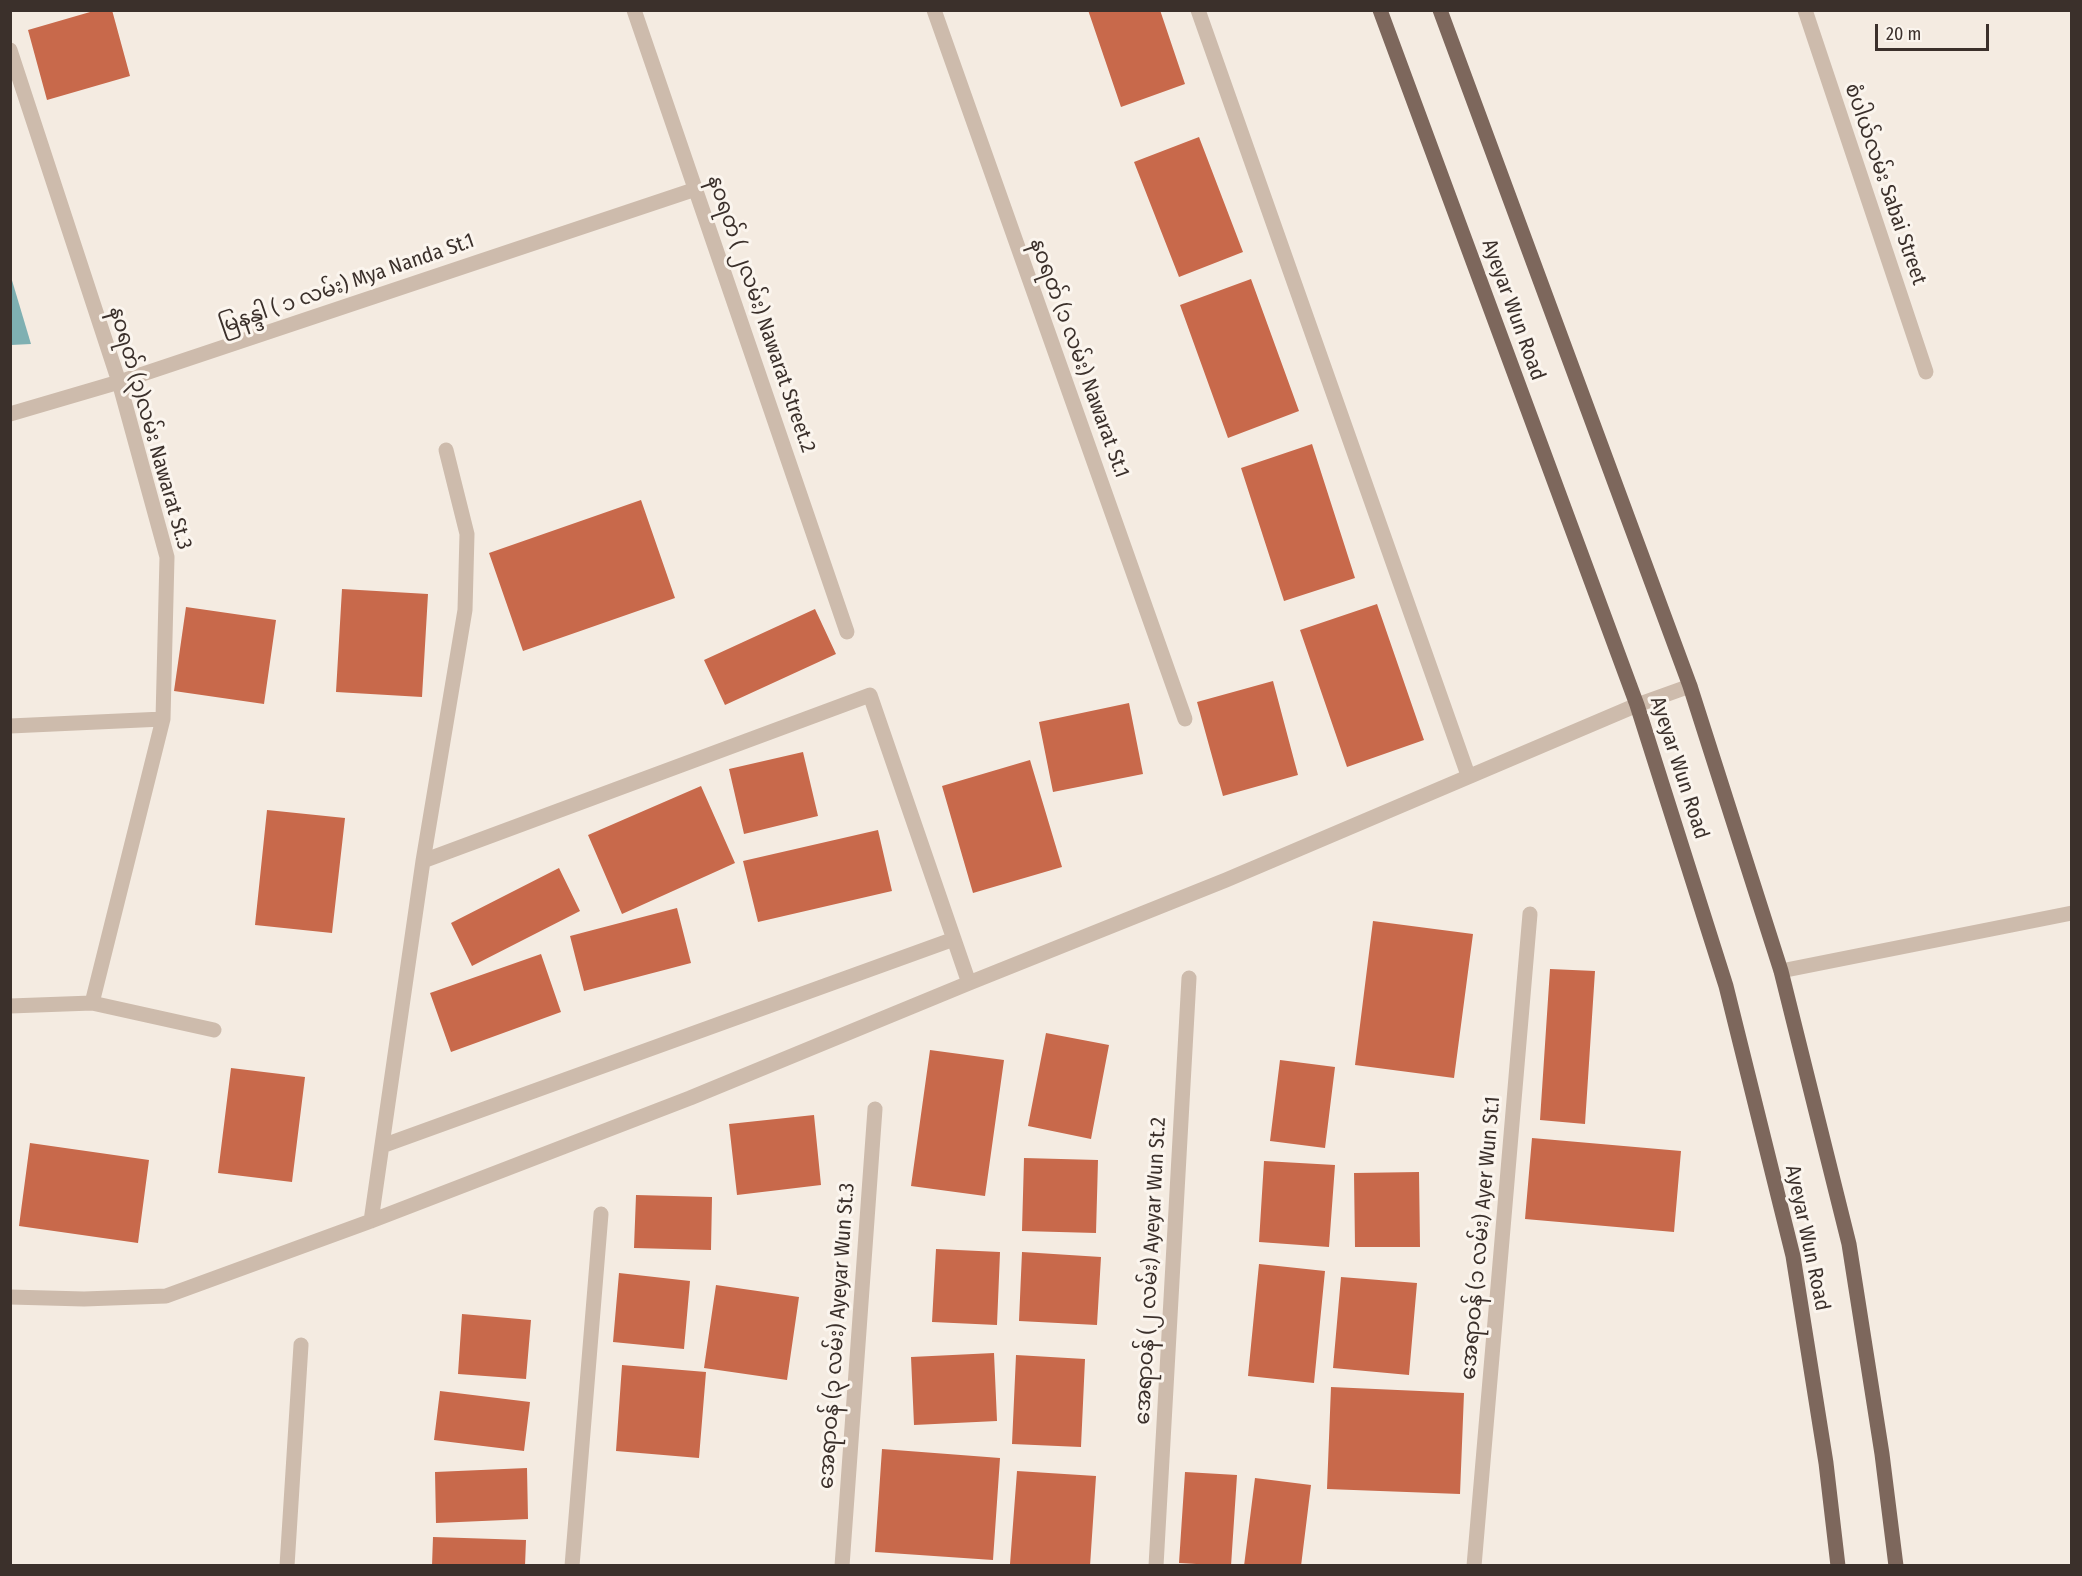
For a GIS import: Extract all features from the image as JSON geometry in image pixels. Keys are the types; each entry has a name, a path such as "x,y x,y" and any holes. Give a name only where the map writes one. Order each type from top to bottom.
{"main road":[{"name":"Ayeyar Wun Road","path":"1380,10 1637,705 1726,986 1793,1256 1826,1463 1838,1566"},
{"name":"Ayeyar Wun Road","path":"1440,10 1690,686 1780,971 1850,1244 1882,1454 1896,1566"}],"street":[{"name":"နဝရတ် ( ၂လမ်း) Nawarat Street.2","path":"634,10 847,632"},
{"name":"နဝရတ် (၁ လမ်း) Nawarat St.1","path":"934,10 1185,719"},
{"path":"1198,10 1468,776"},
{"name":"စံပါယ်လမ်း Sabai Street","path":"1805,10 1926,372"},
{"name":"နဝရတ် (၃)လမ်း Nawarat St.3","path":"10,50 119,382 167,557 163,719 92,1003"},
{"name":"မြနန္ဒါ ( ၁ လမ်း) Mya Nanda St.1","path":"10,414 119,382 696,189"},
{"path":"371,1221 423,861 465,610 467,534 446,450"},
{"path":"10,1297 84,1299 166,1296 371,1221 690,1098 1226,880 1637,705 1690,686"},
{"path":"423,861 870,695 969,983"},
{"path":"10,726 163,719"},
{"path":"1780,971 2072,913"},
{"name":"အေရာဝန် (၁ လမ်း) Ayer Wun St.1","path":"1474,1566 1530,914"},
{"path":"382,1146 954,939"},
{"name":"အေရာဝန် (၂ လမ်း) Ayeyar Wun St.2","path":"1156,1566 1189,978"},
{"path":"10,1006 92,1003 214,1030"},
{"name":"အေရာဝန် (၃ လမ်း) Ayeyar Wun St.3","path":"842,1566 875,1109"},
{"path":"573,1566 601,1214"},
{"path":"287,1566 302,1345"}],"water":[{"path":"11,277 31,344 11,345"}],"building":[{"path":"97,10 112,10 130,76 47,100 28,30"},
{"path":"1088,10 1160,10 1185,84 1121,107"},
{"path":"1199,137 1243,252 1179,277 1134,162"},
{"path":"1251,279 1299,411 1228,438 1180,305"},
{"path":"1312,444 1355,578 1284,601 1241,468"},
{"path":"641,500 675,598 523,651 489,553"},
{"path":"342,589 428,594 422,697 336,692"},
{"path":"1377,604 1424,740 1347,767 1300,630"},
{"path":"186,607 276,620 264,704 174,691"},
{"path":"815,609 836,654 725,705 704,660"},
{"path":"1273,681 1298,775 1223,796 1197,702"},
{"path":"1129,703 1143,774 1053,792 1039,722"},
{"path":"803,752 818,816 744,834 729,769"},
{"path":"1030,760 1062,867 973,893 942,786"},
{"path":"701,786 735,863 622,914 588,835"},
{"path":"267,810 345,818 332,933 255,925"},
{"path":"878,830 892,891 758,922 743,861"},
{"path":"559,868 580,911 472,966 451,923"},
{"path":"677,908 691,963 584,991 570,936"},
{"path":"1373,921 1473,934 1454,1078 1355,1065"},
{"path":"541,954 561,1012 451,1052 430,993"},
{"path":"1550,969 1595,971 1585,1124 1540,1120"},
{"path":"1046,1033 1109,1045 1091,1139 1028,1126"},
{"path":"930,1050 1004,1060 985,1196 911,1186"},
{"path":"1280,1060 1335,1067 1325,1148 1270,1141"},
{"path":"231,1068 305,1077 292,1182 218,1173"},
{"path":"814,1115 821,1185 737,1195 729,1124"},
{"path":"1532,1138 1681,1151 1674,1232 1525,1219"},
{"path":"30,1143 149,1160 138,1243 19,1226"},
{"path":"1024,1158 1098,1160 1096,1233 1022,1231"},
{"path":"1264,1161 1335,1165 1329,1247 1259,1242"},
{"path":"1419,1172 1420,1247 1355,1247 1354,1173"},
{"path":"636,1195 712,1197 711,1250 634,1248"},
{"path":"936,1249 1000,1252 997,1325 932,1322"},
{"path":"1022,1252 1101,1257 1097,1325 1019,1321"},
{"path":"1259,1264 1325,1271 1314,1383 1248,1376"},
{"path":"619,1273 690,1281 684,1349 613,1342"},
{"path":"1341,1277 1417,1283 1409,1375 1333,1368"},
{"path":"716,1285 799,1297 787,1380 704,1368"},
{"path":"462,1314 531,1320 526,1379 458,1374"},
{"path":"994,1353 997,1421 914,1425 911,1357"},
{"path":"1016,1355 1085,1359 1081,1447 1012,1444"},
{"path":"622,1365 706,1372 699,1458 616,1451"},
{"path":"1331,1387 1464,1393 1460,1494 1327,1489"},
{"path":"440,1391 530,1402 524,1451 434,1440"},
{"path":"882,1449 1000,1458 993,1560 875,1552"},
{"path":"527,1468 528,1519 436,1523 435,1472"},
{"path":"1017,1471 1096,1476 1090,1566 1010,1564"},
{"path":"1185,1472 1237,1475 1231,1566 1179,1563"},
{"path":"1255,1478 1311,1485 1301,1566 1244,1566"},
{"path":"433,1537 526,1540 525,1566 432,1566"}]}
